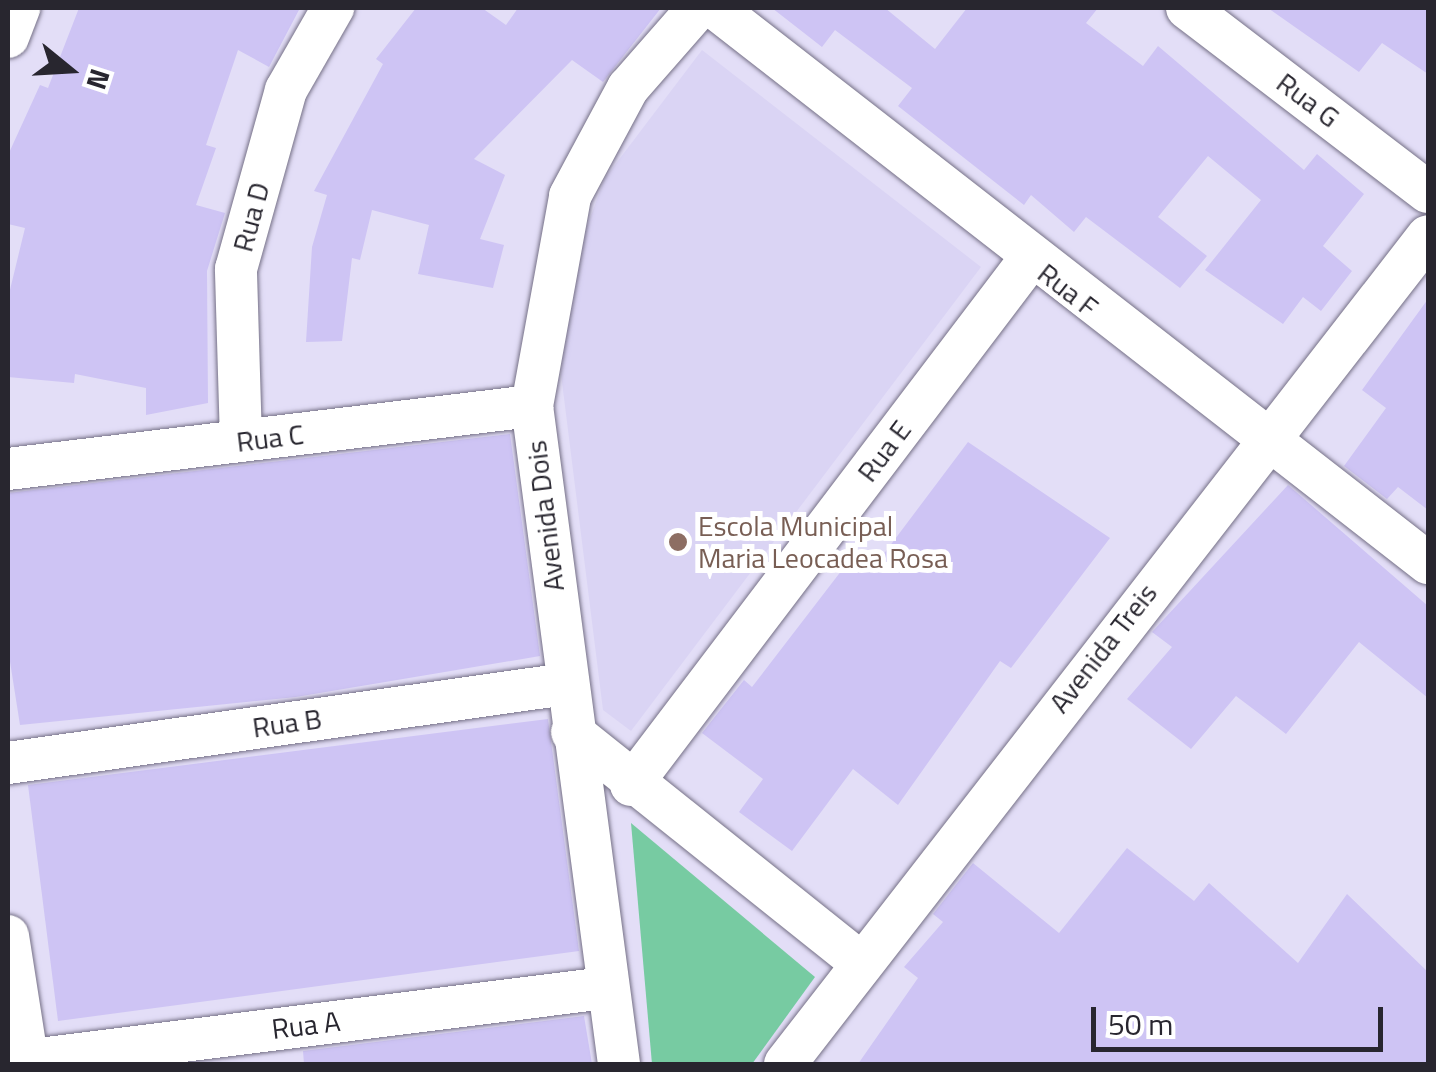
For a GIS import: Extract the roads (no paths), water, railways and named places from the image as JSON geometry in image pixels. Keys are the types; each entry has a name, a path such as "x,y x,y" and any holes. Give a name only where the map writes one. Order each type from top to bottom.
{"street":[{"path":"8,37 19,8"},
{"name":"Rua D","path":"241,442 236,269 286,90 332,8"},
{"name":"Avenida Dois","path":"619,1064 604,988 532,406 570,196 628,88 698,8"},
{"name":"Rua F","path":"716,8 1029,260 1428,563"},
{"name":"Rua G","path":"1187,8 1428,192"},
{"name":"Avenida Treis","path":"786,1064 860,962 1264,440 1428,236"},
{"name":"Rua E","path":"631,785 1029,260"},
{"name":"Rua C","path":"8,469 532,406"},
{"name":"Rua B","path":"8,763 566,684"},
{"path":"572,732 631,785 860,962"},
{"path":"8,936 21,1062"},
{"name":"Rua A","path":"21,1062 604,988"}],"place":[{"name":"Escola Municipal Maria Leocadea Rosa","path":"678,542"}]}
